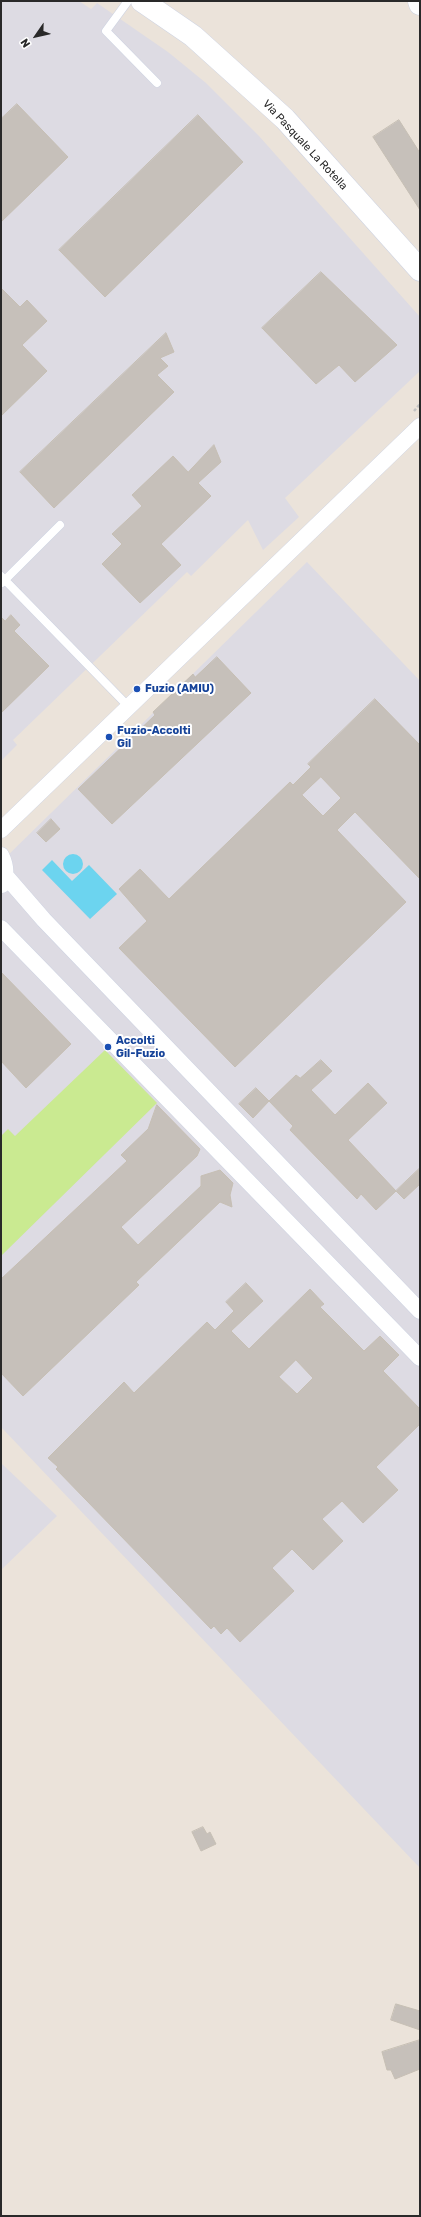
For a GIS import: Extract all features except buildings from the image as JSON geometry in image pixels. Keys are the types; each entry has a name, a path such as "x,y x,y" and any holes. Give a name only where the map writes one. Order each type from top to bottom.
{"street":[{"name":"Via Pasquale La Rotella","path":"142,1 193,36 285,119 420,270"},
{"path":"1,830 420,426"},
{"path":"1,855 5,865 3,881 44,920 420,1311"},
{"path":"1,928 420,1358"}],"lane":[{"path":"128,1 106,31 157,83"},
{"path":"60,525 2,580 129,707"}],"shaded area":[{"path":"1,1 79,1 91,9 97,3 168,52 206,83 259,136 420,317 420,371 285,498 299,517 263,550 248,520 191,576 187,572 13,740 17,745 1,761"},
{"path":"307,562 420,681 420,1868 1,1427 1,862"},
{"path":"1,1463 57,1516 1,1570"}],"green space":[{"path":"105,1050 157,1103 1,1256 1,1136 8,1129 15,1136"}],"water":[{"path":"69,854 77,854 83,860 83,868 77,874 69,874 63,868 63,860"},
{"path":"52,860 72,881 89,865 117,894 90,919 42,870"}],"place":[{"name":"Fuzio (AMIU)","path":"137,689"},
{"name":"Fuzio-Accolti Gil","path":"109,737"},
{"name":"Accolti Gil-Fuzio","path":"108,1047"}]}
